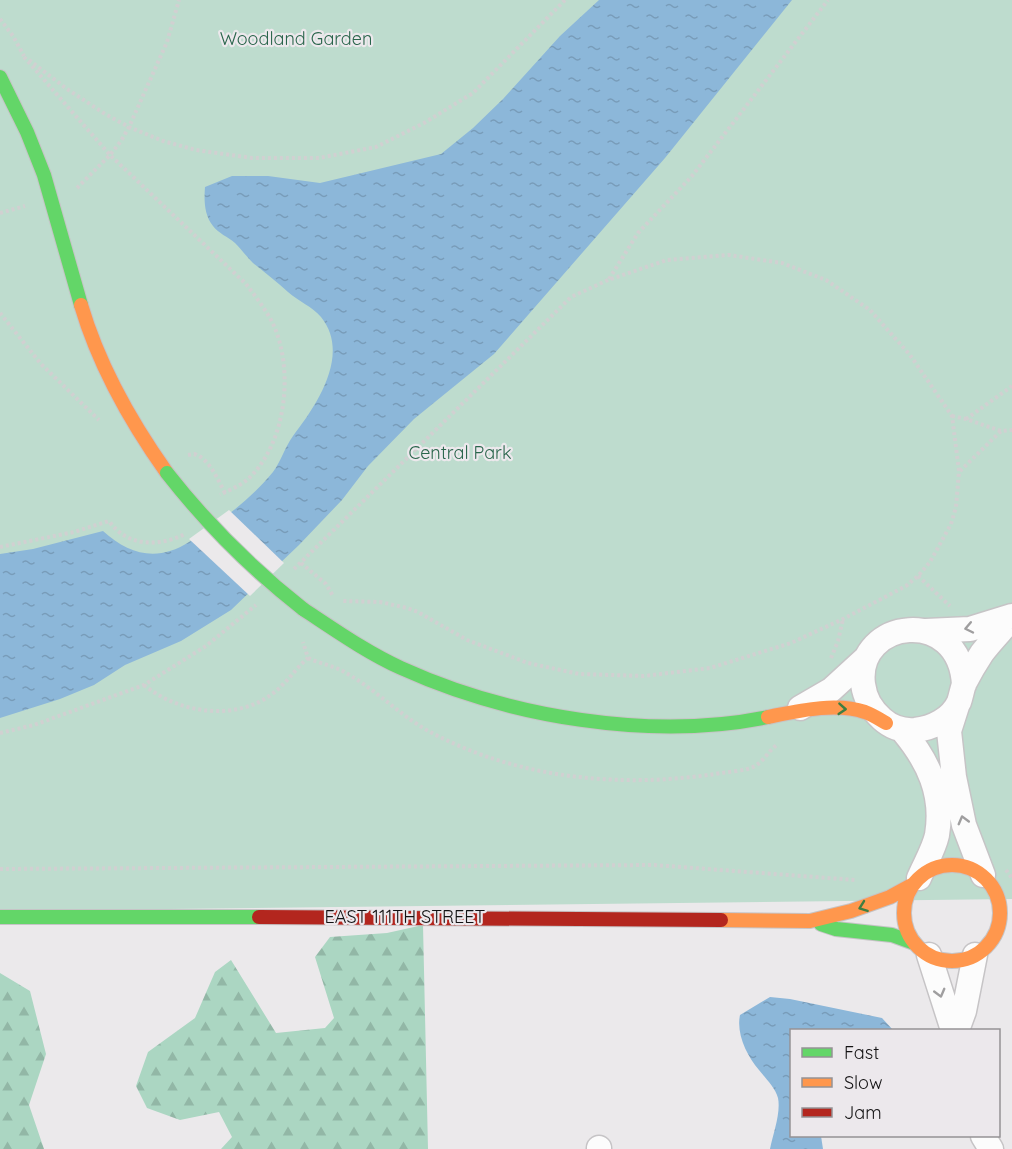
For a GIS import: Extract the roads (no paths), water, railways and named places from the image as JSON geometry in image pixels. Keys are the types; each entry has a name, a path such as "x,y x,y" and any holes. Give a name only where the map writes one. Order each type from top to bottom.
{"main road":[{"path":"0,77 26,132 51,199 77,294 100,356 121,402 166,473 194,508 225,542 303,609 338,633 409,671 459,692 522,710 593,722 648,726 726,724 796,711 858,710 895,727"},
{"path":"1012,903 968,867 952,865 937,867 916,882 906,899 904,914 907,930 922,949 940,959 956,961 1012,939"},
{"name":"EAST 111TH STREET","path":"0,917 588,918 810,921 851,911 890,897 916,882"},
{"path":"980,951 995,935 1000,919 1000,903 989,885"},
{"name":"EAST 111TH STREET","path":"810,921 836,929 892,935 922,949"}],"street":[{"path":"796,711 831,690 886,637 908,630 970,629 1012,617"},
{"path":"895,727 933,726 947,717 983,652 1012,617"},
{"path":"925,631 939,637 954,650 962,666 961,695 949,731 954,777 964,825 989,885"},
{"path":"867,657 862,674 864,694 870,707 895,727 921,753 938,800 936,836 916,882"},
{"path":"922,949 955,1029"},
{"path":"955,1029 964,1011 980,951"}],"water":[{"path":"599,0 792,0 665,158 494,354 414,419 368,466 342,500 299,545 231,610 181,641 125,665 94,685 60,699 0,718 0,554 33,549 103,531 123,546 144,553 166,552 189,542 244,501 273,472 290,440 312,410 327,379 332,363 333,347 329,331 321,317 253,263 235,243 215,228 206,212 205,187 232,176 268,176 320,183 441,154 503,99 560,36"},
{"path":"770,997 882,1018 892,1029 790,1029 790,1137 821,1137 823,1149 770,1149 778,1117 778,1098 773,1087 747,1051 741,1037 740,1015"}],"park label":[{"name":"Woodland Garden","path":"296,39"},
{"name":"Central Park","path":"460,453"}]}
